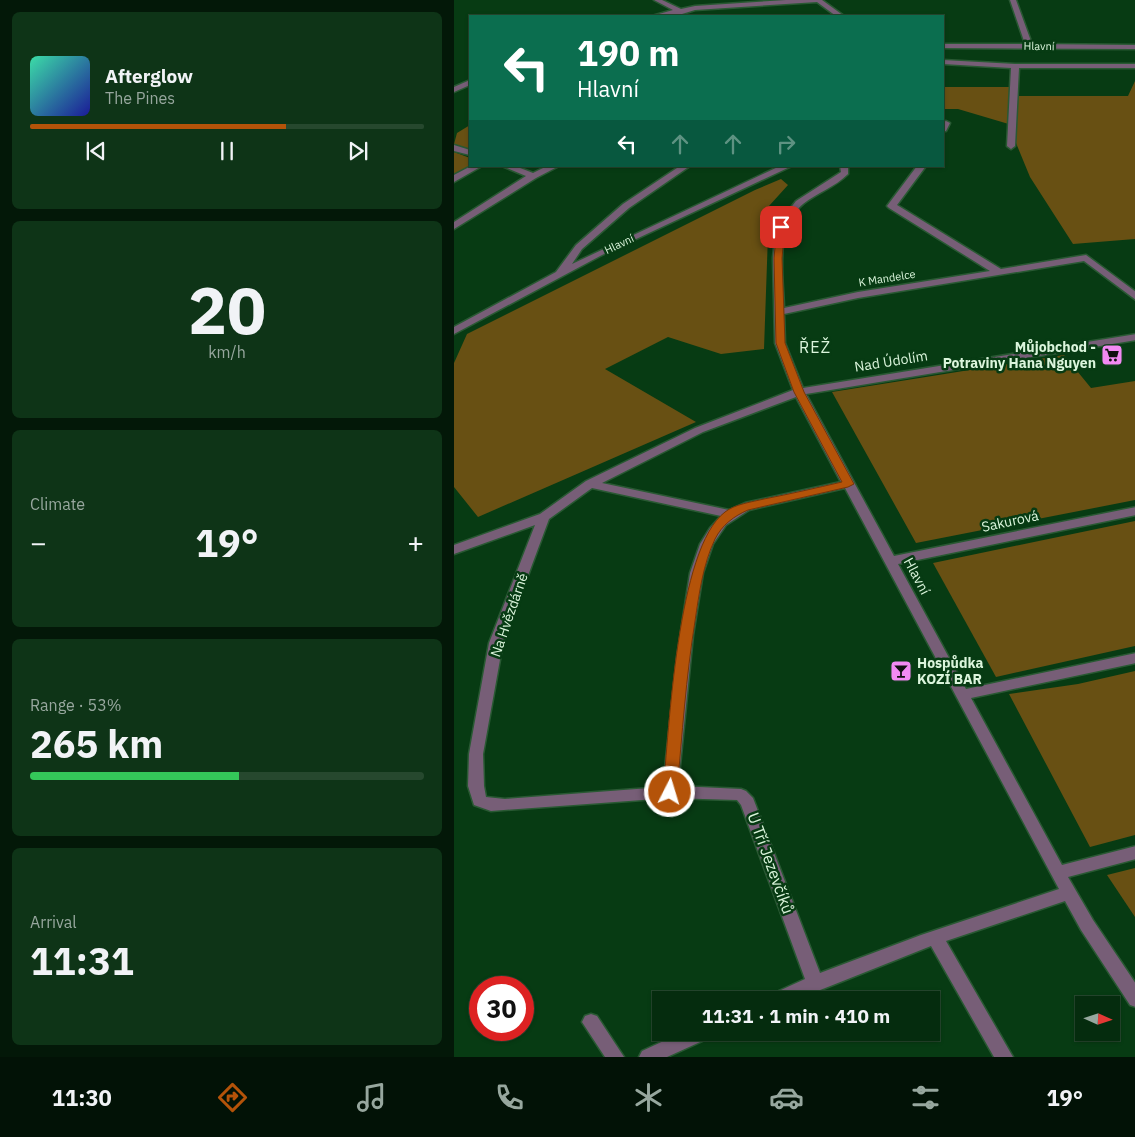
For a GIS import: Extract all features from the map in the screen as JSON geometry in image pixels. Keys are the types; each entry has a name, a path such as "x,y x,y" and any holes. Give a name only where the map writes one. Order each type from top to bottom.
{"street":[{"path":"657,0 689,15"},
{"path":"659,15 695,8 818,0 839,15"},
{"path":"1013,0 1029,46"},
{"name":"Hlavní","path":"944,46 1135,47"},
{"path":"944,62 1015,66 1135,66"},
{"path":"1011,146 1015,66"},
{"path":"454,90 469,82"},
{"path":"454,148 469,153"},
{"path":"454,179 476,167"},
{"path":"509,167 533,176"},
{"path":"454,226 533,176 553,167"},
{"path":"559,275 579,247 612,218 626,206 684,167"},
{"name":"Hlavní","path":"454,331 599,253 786,167"},
{"name":"Hlavní","path":"844,167 845,172 841,176 799,203 781,227 778,258 780,343 799,392 1058,874 1135,1000"},
{"path":"921,167 892,206 999,272"},
{"name":"K Mandelce","path":"779,312 858,295 1086,258 1135,297"},
{"name":"Nad Údolím","path":"799,392 1135,337"},
{"path":"454,550 544,517 590,484 698,430 799,392"},
{"path":"590,484 729,514"},
{"path":"670,792 682,659 693,591 710,536 729,514 769,500 848,484"},
{"name":"Sakurová","path":"891,561 1135,511"},
{"name":"Na Hvězdárně","path":"479,801 476,786 476,754 496,643 544,517"},
{"path":"962,696 1135,658"},
{"name":"U Tří Jezevčíků","path":"479,801 491,805 505,805 670,792 740,795 748,802 815,983"},
{"path":"1058,874 1135,852"},
{"path":"797,991 935,938 1069,893"},
{"path":"935,938 1004,1057"},
{"path":"590,1022 615,1057"},
{"path":"648,1057 683,1041"}],"shaded area":[{"path":"1135,81 1135,239 1073,244 1030,177 1014,138 1018,96 1128,96"},
{"path":"944,87 1012,87 1012,125 958,109 944,109"},
{"path":"469,126 469,149 454,144 457,133"},
{"path":"454,152 469,158 469,167 454,175"},
{"path":"781,179 788,185 769,206 764,349 721,354 668,337 605,369 696,422 478,517 454,487 454,363 467,334 755,190"},
{"path":"1064,355 1091,388 1135,381 1135,500 916,543 832,392"},
{"path":"1135,521 1135,646 996,677 933,563"},
{"path":"1135,671 1135,835 1090,847 1009,694 1078,684"},
{"path":"1136,868 1135,917 1107,875"}],"place":[{"name":"Můjobchod - Potraviny Hana Nguyen","path":"1112,355"},
{"name":"Hospůdka KOZÍ BAR","path":"901,671"}],"district":[{"name":"ŘEŽ","path":"815,347"}],"route":[{"path":"670,792 682,659 693,591 710,536 729,514 745,507 769,500 848,484 846,476 799,392 780,343 778,258 781,227"}]}
